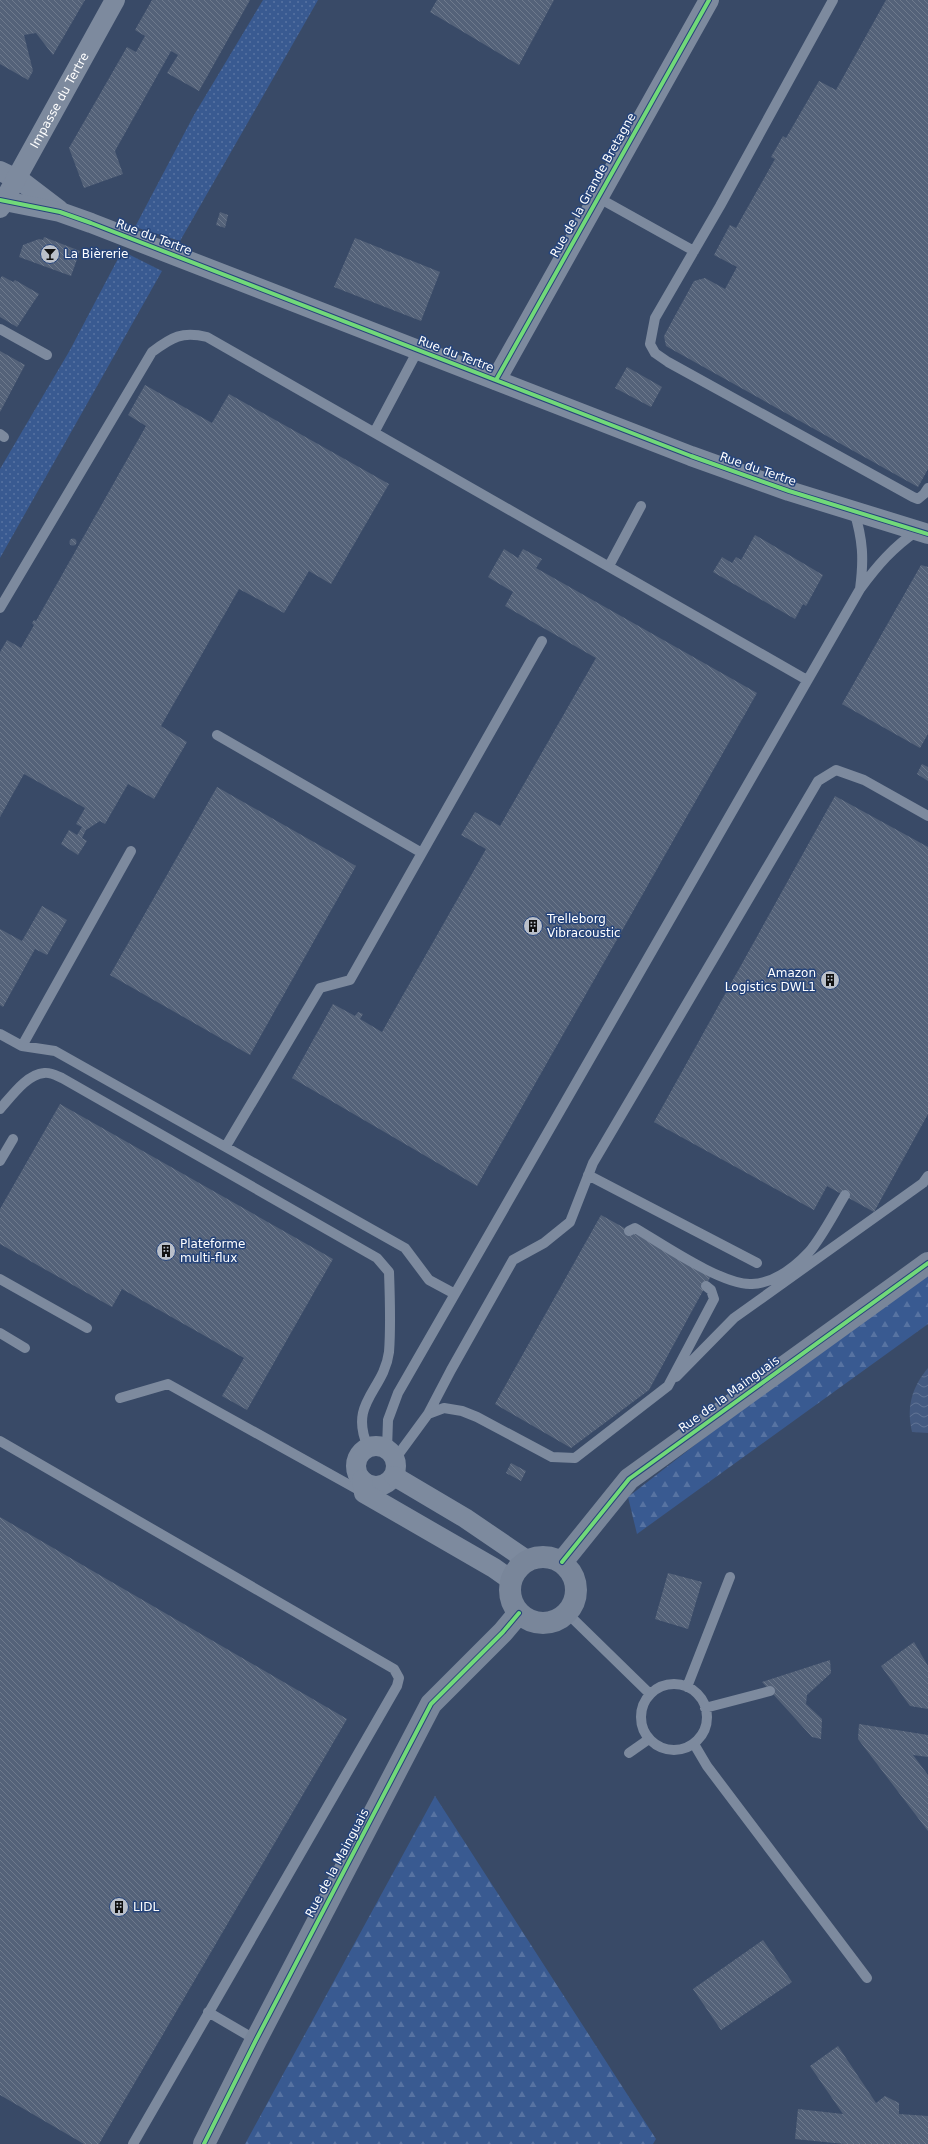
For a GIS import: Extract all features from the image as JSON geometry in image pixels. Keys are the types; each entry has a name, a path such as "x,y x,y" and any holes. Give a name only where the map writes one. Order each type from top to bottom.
{"street":[{"name":"Impasse du Tertre","path":"1,203 8,175 115,0"},
{"name":"Rue de la Grande Bretagne","path":"496,380 597,197 709,0"},
{"path":"8,175 60,212"},
{"name":"Rue du Tertre","path":"1,203 60,212 740,474 923,532"},
{"name":"Rue de la Mainguais","path":"562,1562 629,1479 928,1263"},
{"path":"511,1580 363,1486 356,1468 357,1462 363,1451 386,1458 465,1518 528,1561"},
{"path":"363,1486 368,1484 381,1485 386,1458"},
{"path":"543,1557 553,1558 562,1562 569,1569 576,1587 576,1597 567,1613 548,1623 527,1619 519,1613 511,1598 511,1580 516,1570 528,1561 543,1557"},
{"name":"Rue de la Mainguais","path":"204,2144 256,2040 431,1704 503,1632 519,1613"}],"lane":[{"path":"833,0 694,251 655,318 650,344 655,353 668,362 913,497 918,499 928,488"},
{"path":"597,197 694,251"},
{"path":"0,329 47,355"},
{"path":"0,608 152,352 170,338 191,333 207,337 375,431 807,680"},
{"path":"375,431 418,350"},
{"path":"609,566 641,506"},
{"path":"854,511 862,536 863,569 860,589"},
{"path":"386,1458 388,1420 392,1407 455,1294 807,680 860,589 880,562 899,543 923,532"},
{"path":"226,1146 320,988 350,980 542,641"},
{"path":"217,735 422,853"},
{"path":"386,1458 428,1414 513,1260 544,1243 570,1222 596,1156 818,781 836,770 864,780 928,816"},
{"path":"22,1046 131,851"},
{"path":"0,1034 22,1046 55,1051 405,1248 428,1280 455,1294"},
{"path":"0,1109 32,1076 43,1073 51,1073 377,1258 389,1272 388,1353 384,1368 368,1397 362,1420 362,1433 386,1458"},
{"path":"0,1161 13,1139"},
{"path":"588,1175 757,1263"},
{"path":"428,1414 444,1408 462,1411 477,1416 552,1457 575,1458 668,1386 734,1318 923,1183 928,1176"},
{"path":"629,1231 635,1228 718,1275 745,1284 766,1282 784,1274 809,1252 844,1195"},
{"path":"0,1279 87,1328"},
{"path":"668,1386 714,1300 711,1290 706,1286"},
{"path":"0,1333 25,1348"},
{"path":"120,1398 168,1384 363,1486"},
{"path":"0,1441 394,1669 399,1678 397,1686 133,2144"},
{"path":"688,1688 730,1577"},
{"path":"567,1613 650,1694"},
{"path":"678,1684 688,1688 702,1700 706,1708 707,1718 705,1728 694,1744 675,1751 656,1746 643,1731 640,1721 644,1702 650,1694 668,1685 678,1684"},
{"path":"706,1708 770,1691"},
{"path":"629,1753 649,1739"},
{"path":"694,1744 707,1766 867,1978"},
{"path":"208,2012 256,2040"}],"green space":[{"path":"263,0 318,0 180,241 135,227 194,115"},
{"path":"122,251 162,271 0,558 0,469 70,350"},
{"path":"928,1271 928,1324 637,1534 628,1497 781,1378"},
{"path":"435,1796 656,2139 653,2144 245,2144"}],"water":[{"path":"928,1368 928,1433 912,1432 910,1423 910,1406 914,1390 922,1375"}],"building":[{"path":"0,0 85,0 53,55 36,33 24,35 33,71 28,80 0,64"},
{"path":"152,0 250,0 199,91 167,73 178,55 171,51 115,151 123,174 84,188 69,148 127,47 136,52 145,36 135,30"},
{"path":"437,0 554,0 519,65 430,12"},
{"path":"886,0 928,0 928,469 918,487 666,346 664,336 694,281 705,278 725,289 737,267 714,255 730,225 736,228 775,159 771,157 783,136 786,138 819,81 836,90"},
{"path":"220,212 228,215 225,228 216,225"},
{"path":"44,237 80,251 71,276 19,257 23,245 39,239 43,240"},
{"path":"355,238 440,272 421,321 334,287"},
{"path":"2,276 13,282 15,280 39,294 17,327 0,317 0,279"},
{"path":"0,351 25,365 0,412"},
{"path":"627,367 662,387 651,407 615,388"},
{"path":"145,385 212,423 229,394 389,484 331,584 309,571 284,613 239,589 161,726 187,742 154,799 128,784 105,824 100,821 86,830 82,838 87,841 78,855 61,844 69,830 77,835 82,827 76,824 85,808 24,774 0,817 0,652 7,640 21,648 34,625 32,623 34,620 36,621 146,426 128,415"},
{"path":"755,535 823,575 806,606 803,604 795,619 713,572 722,557 732,563 736,557 741,560"},
{"path":"73,539 76,542 73,545 70,542"},
{"name":"Trelleborg Vibracoustic","path":"504,549 518,558 523,549 542,559 536,568 757,693 477,1186 292,1078 333,1004 355,1016 358,1012 363,1014 360,1019 382,1032 486,849 461,835 475,812 500,826 596,658 505,606 513,592 488,577"},
{"path":"921,565 928,567 928,734 920,748 842,704"},
{"path":"922,764 928,767 928,781 917,774"},
{"path":"217,787 356,866 250,1055 110,975"},
{"name":"Amazon Logistics DWL1","path":"835,796 928,847 928,1114 874,1212 827,1186 814,1210 654,1122"},
{"path":"42,906 67,920 47,955 35,949 3,1007 0,1005 0,929 22,941"},
{"name":"Plateforme multi-flux","path":"60,1104 333,1259 247,1410 222,1396 244,1358 122,1289 112,1307 0,1244 0,1209"},
{"path":"601,1215 711,1276 649,1390 571,1448 495,1404"},
{"path":"511,1463 526,1471 521,1481 506,1473"},
{"name":"LIDL","path":"0,1517 347,1719 99,2144 84,2144 0,2095"},
{"path":"668,1573 702,1582 688,1629 655,1619"},
{"path":"914,1642 928,1666 928,1709 910,1706 881,1666"},
{"path":"830,1660 831,1673 807,1695 806,1704 822,1719 821,1739 812,1737 762,1682"},
{"path":"859,1724 928,1735 928,1757 913,1755 928,1775 928,1831 858,1739"},
{"path":"763,1940 792,1982 721,2030 693,1989"},
{"path":"838,2046 876,2103 885,2096 899,2103 899,2114 928,2116 928,2144 845,2144 795,2139 798,2109 843,2114 810,2066"}],"cycle path":[{"path":"496,380 709,0"},
{"path":"0,200 60,212 91,223 691,456 789,491 928,534"},
{"path":"562,1562 629,1479 928,1263"},
{"path":"204,2144 256,2040 431,1704 503,1632 519,1613"}],"place":[{"name":"La Bièrerie","path":"50,254"},
{"name":"Trelleborg Vibracoustic","path":"533,926"},
{"name":"Amazon Logistics DWL1","path":"830,980"},
{"name":"Plateforme multi-flux","path":"166,1251"},
{"name":"LIDL","path":"119,1907"}]}
